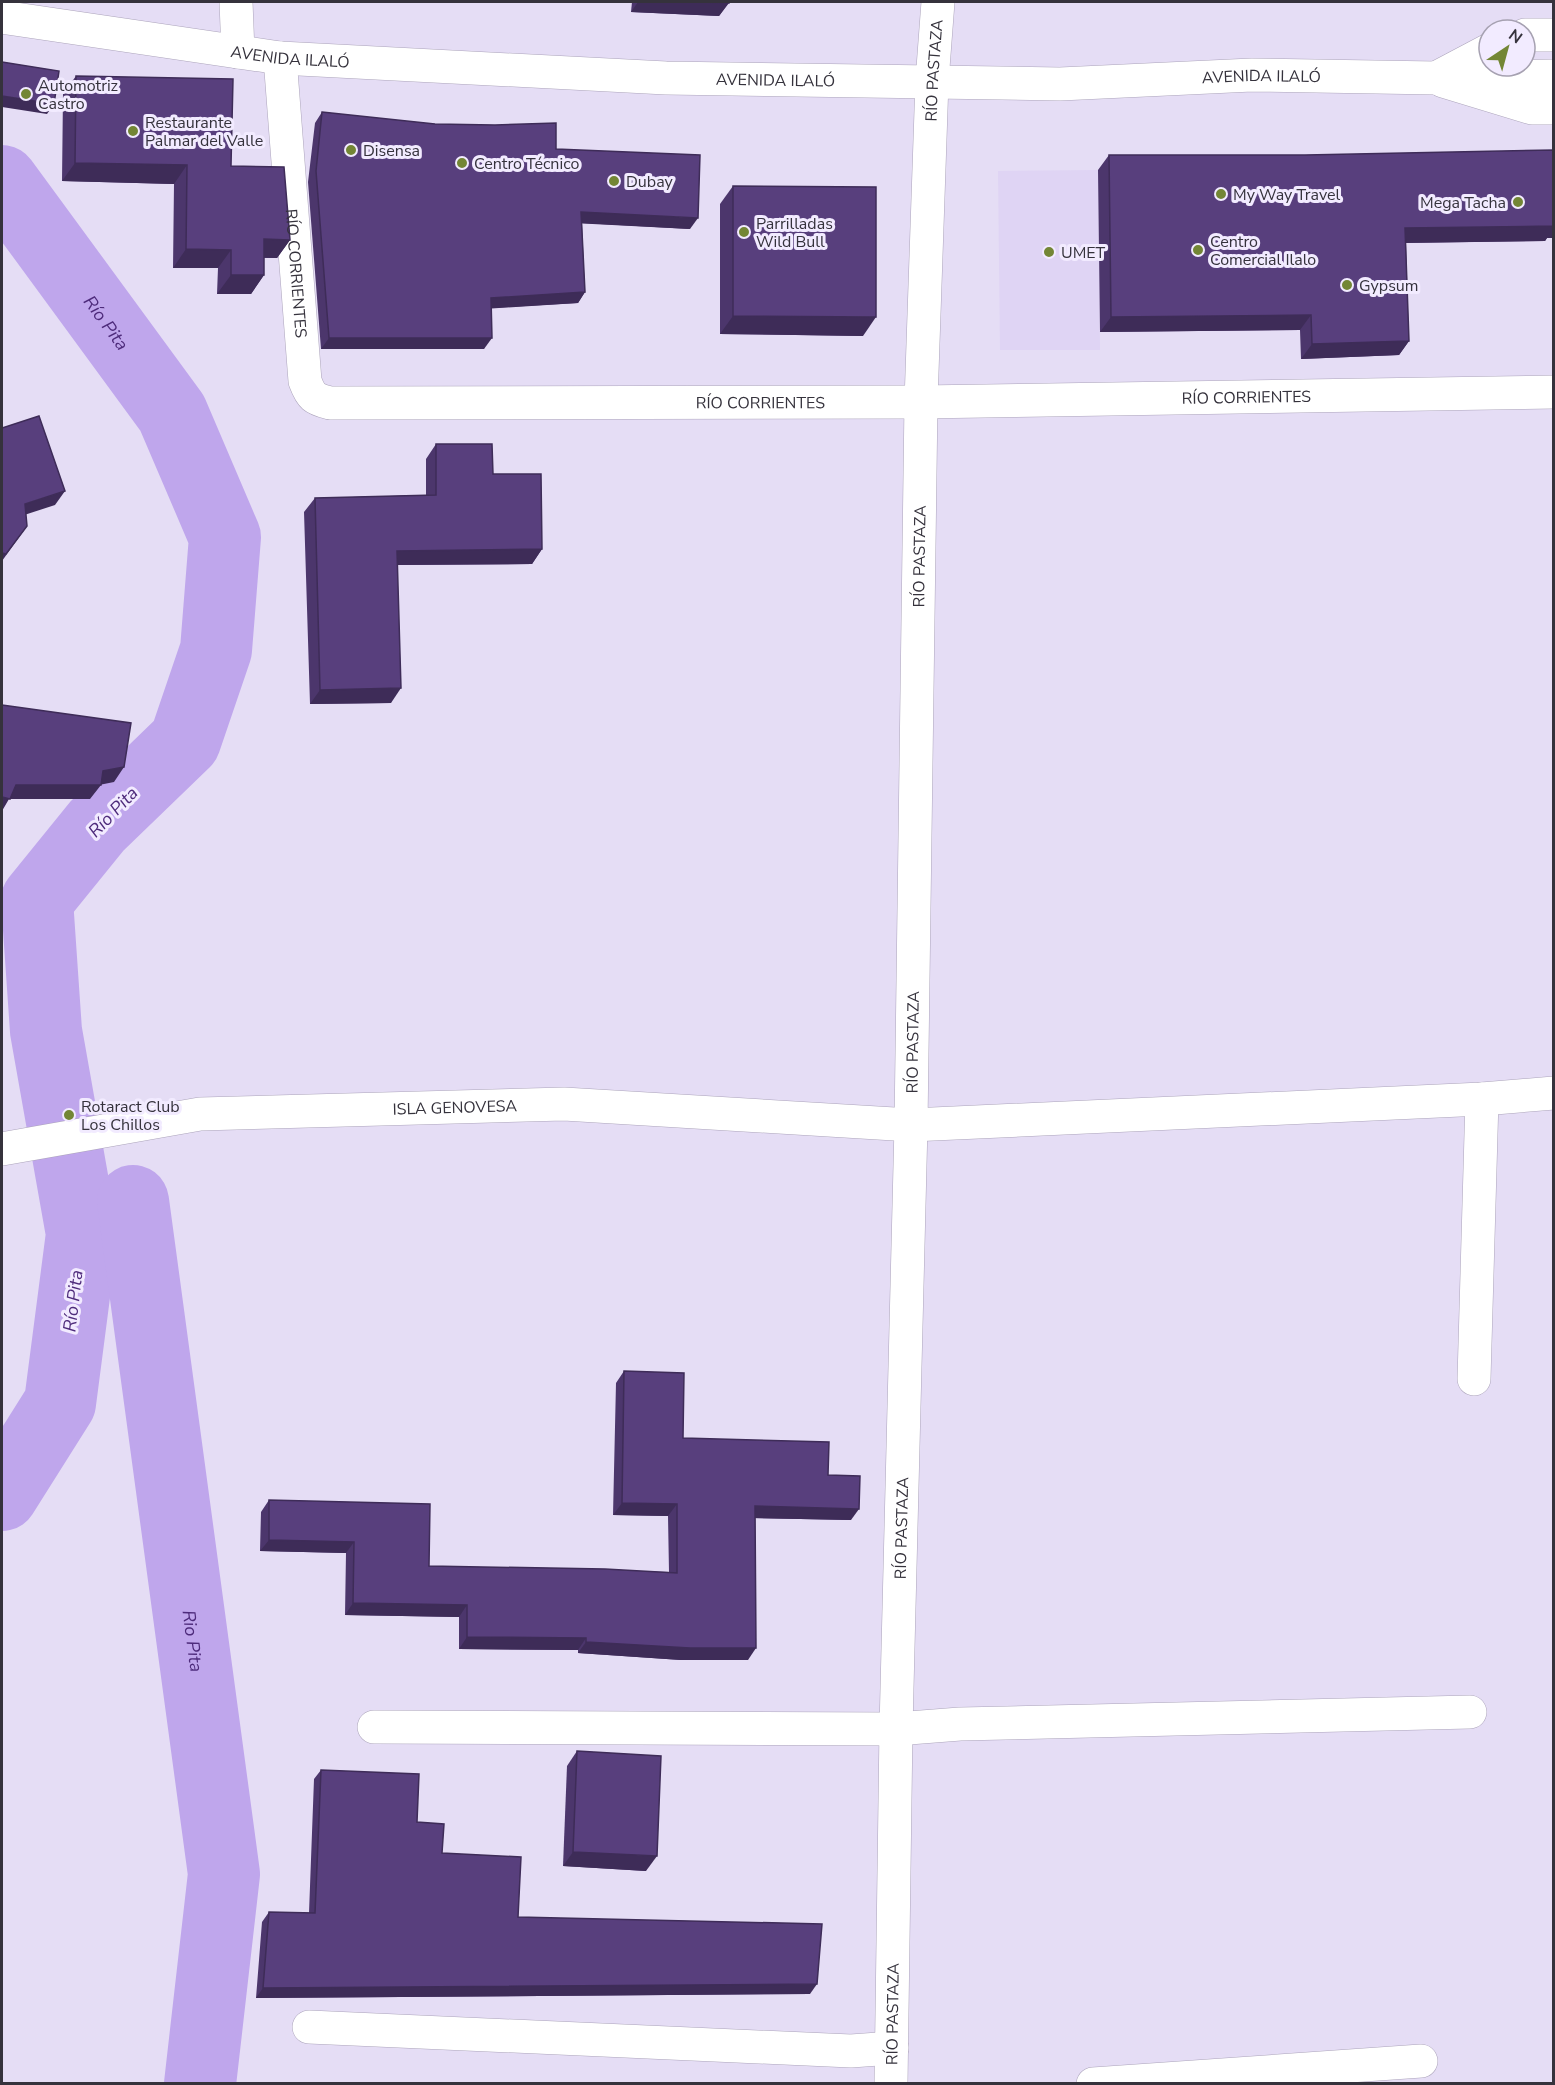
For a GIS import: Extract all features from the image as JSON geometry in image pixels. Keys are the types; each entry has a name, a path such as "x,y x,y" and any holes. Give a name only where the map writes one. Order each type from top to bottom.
{"street":[{"path":"236,2 238,52"},
{"name":"RÍO PASTAZA","path":"891,2084 896,1729 911,1125 921,402 932,81 938,2"},
{"name":"AVENIDA ILALÓ","path":"2,17 280,58 666,78 1060,84 1252,75 1436,78 1554,76"},
{"path":"1537,35 1554,35"},
{"path":"1436,78 1477,56"},
{"name":"RÍO CORRIENTES","path":"280,58 305,381 315,399 330,403 921,402 1554,392"},
{"path":"1436,78 1532,108 1554,108"},
{"name":"ISLA GENOVESA","path":"15,1147 200,1114 564,1104 911,1125 1482,1099 1554,1093"},
{"path":"1474,1379 1482,1099"},
{"path":"374,1727 896,1729 960,1724 1470,1713"},
{"path":"309,2027 851,2050 892,2048"},
{"path":"1093,2084 1421,2061"}],"shaded area":[{"name":"UMET","path":"1098,170 1100,350 1000,350 998,171"}],"building":[{"path":"2,62 59,71 54,104 2,96"},
{"path":"76,76 233,79 231,166 284,167 290,240 264,239 264,275 231,275 231,250 186,249 187,165 75,163"},
{"path":"322,112 435,124 556,123 556,149 700,155 698,218 581,212 585,292 491,298 492,338 329,338 316,171"},
{"path":"1554,150 1554,226 1405,228 1409,341 1312,344 1311,315 1111,317 1109,155 1305,155"},
{"path":"733,186 876,187 876,317 733,316"},
{"path":"39,416 65,491 25,504 27,526 6,554 2,553 2,428"},
{"path":"436,444 492,444 493,474 541,474 542,549 397,551 401,688 320,690 315,498 436,495"},
{"path":"2,705 131,723 124,767 103,771 101,785 16,785 10,799 2,797"},
{"path":"624,1371 684,1373 683,1438 829,1442 828,1475 860,1476 859,1509 755,1506 756,1648 690,1648 586,1642 586,1638 467,1637 467,1605 353,1603 354,1542 269,1540 269,1500 430,1504 429,1566 605,1569 677,1573 677,1504 622,1503"},
{"path":"577,1751 661,1756 657,1856 573,1852"},
{"path":"321,1770 419,1774 417,1822 444,1824 442,1853 521,1857 518,1917 822,1924 817,1984 263,1988 269,1912 315,1913"}],"waterway":[{"name":"Río Pita","path":"2,181 172,413 225,537 216,650 185,741 97,826 37,900 46,1031 82,1234 60,1403 2,1495"},
{"name":"Rio Pita","path":"133,1201 224,1874 200,2084"}],"place":[{"name":"Automotriz Castro","path":"26,94"},
{"name":"Restaurante Palmar del Valle","path":"133,131"},
{"name":"Disensa","path":"351,150"},
{"name":"Centro Técnico","path":"462,163"},
{"name":"Dubay","path":"614,181"},
{"name":"My Way Travel","path":"1221,194"},
{"name":"Mega Tacha","path":"1518,202"},
{"name":"Parrilladas Wild Bull","path":"744,232"},
{"name":"Centro Comercial Ilalo","path":"1198,250"},
{"name":"UMET","path":"1049,252"},
{"name":"Gypsum","path":"1347,285"},
{"name":"Rotaract Club Los Chillos","path":"69,1115"}]}
